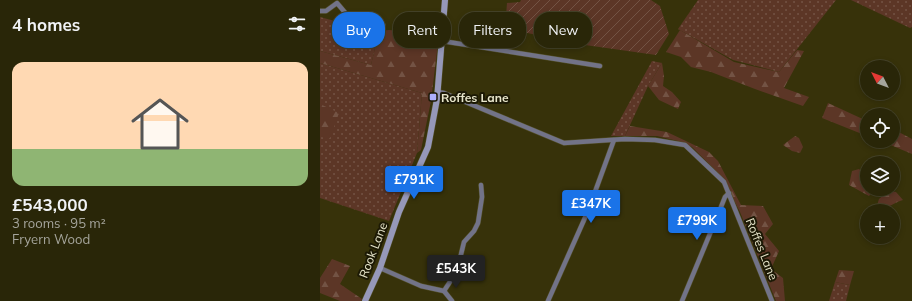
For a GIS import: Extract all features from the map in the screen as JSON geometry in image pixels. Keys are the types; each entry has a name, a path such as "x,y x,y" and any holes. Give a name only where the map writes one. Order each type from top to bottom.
{"main road":[{"name":"Rook Lane","path":"444,12 445,0"},
{"name":"Rook Lane","path":"365,301 380,268 399,212 428,147 438,92 441,48"}],"street":[{"path":"320,11 326,11 338,2 345,12"},
{"path":"451,42 600,66"},
{"name":"Roffes Lane","path":"438,92 444,93 564,143 614,140 655,140 685,145 724,182 772,301"},
{"path":"548,301 588,211 614,140"},
{"path":"444,291 457,271 464,242 478,223 481,207 481,185"},
{"path":"682,301 718,212 725,197 729,193"},
{"path":"380,268 421,286 444,291 452,301"}],"green space":[{"path":"521,0 651,0 660,6 669,34 656,55 592,46 592,12 534,12 534,34 526,33 526,12 506,12 507,3 520,2"},
{"path":"698,0 836,0 779,72 733,60 678,29"},
{"path":"851,0 912,0 912,27 910,28"},
{"path":"320,17 332,20 332,48 375,48 371,65 320,51"},
{"path":"385,30 393,30 393,48 437,48 431,101 421,150 417,153 422,93 320,63 320,51 371,65 375,48 385,48"},
{"path":"680,30 734,62 779,72 797,50 804,51 784,88 809,97 803,106 711,72 691,67 681,57 666,52"},
{"path":"652,61 662,63 648,86 625,136 611,136"},
{"path":"320,63 422,93 417,153 389,221 320,198"},
{"path":"662,63 664,76 663,86 672,92 681,102 678,109 659,100 648,86"},
{"path":"828,103 860,118 860,133 822,118"},
{"path":"320,104 339,113 330,138 320,137"},
{"path":"630,126 667,132 709,152 718,161 741,205 763,206 773,224 765,234 779,251 771,269 783,278 785,301 776,301 740,212 722,177 692,147 678,141 657,136 625,136"},
{"path":"900,133 912,139 912,154 898,148 900,148"},
{"path":"795,136 799,138 803,147 800,153 792,151 783,145"},
{"path":"860,170 860,191 849,185 852,171"},
{"path":"882,196 900,196 903,200 893,204 878,204 879,199"},
{"path":"332,259 350,266 340,284 362,299 361,301 340,301 320,293 320,278"},
{"path":"839,270 854,271 850,285 835,282"},
{"path":"835,282 850,285 846,301 829,301"}],"place":[{"name":"Roffes Lane","path":"433,97"}]}
